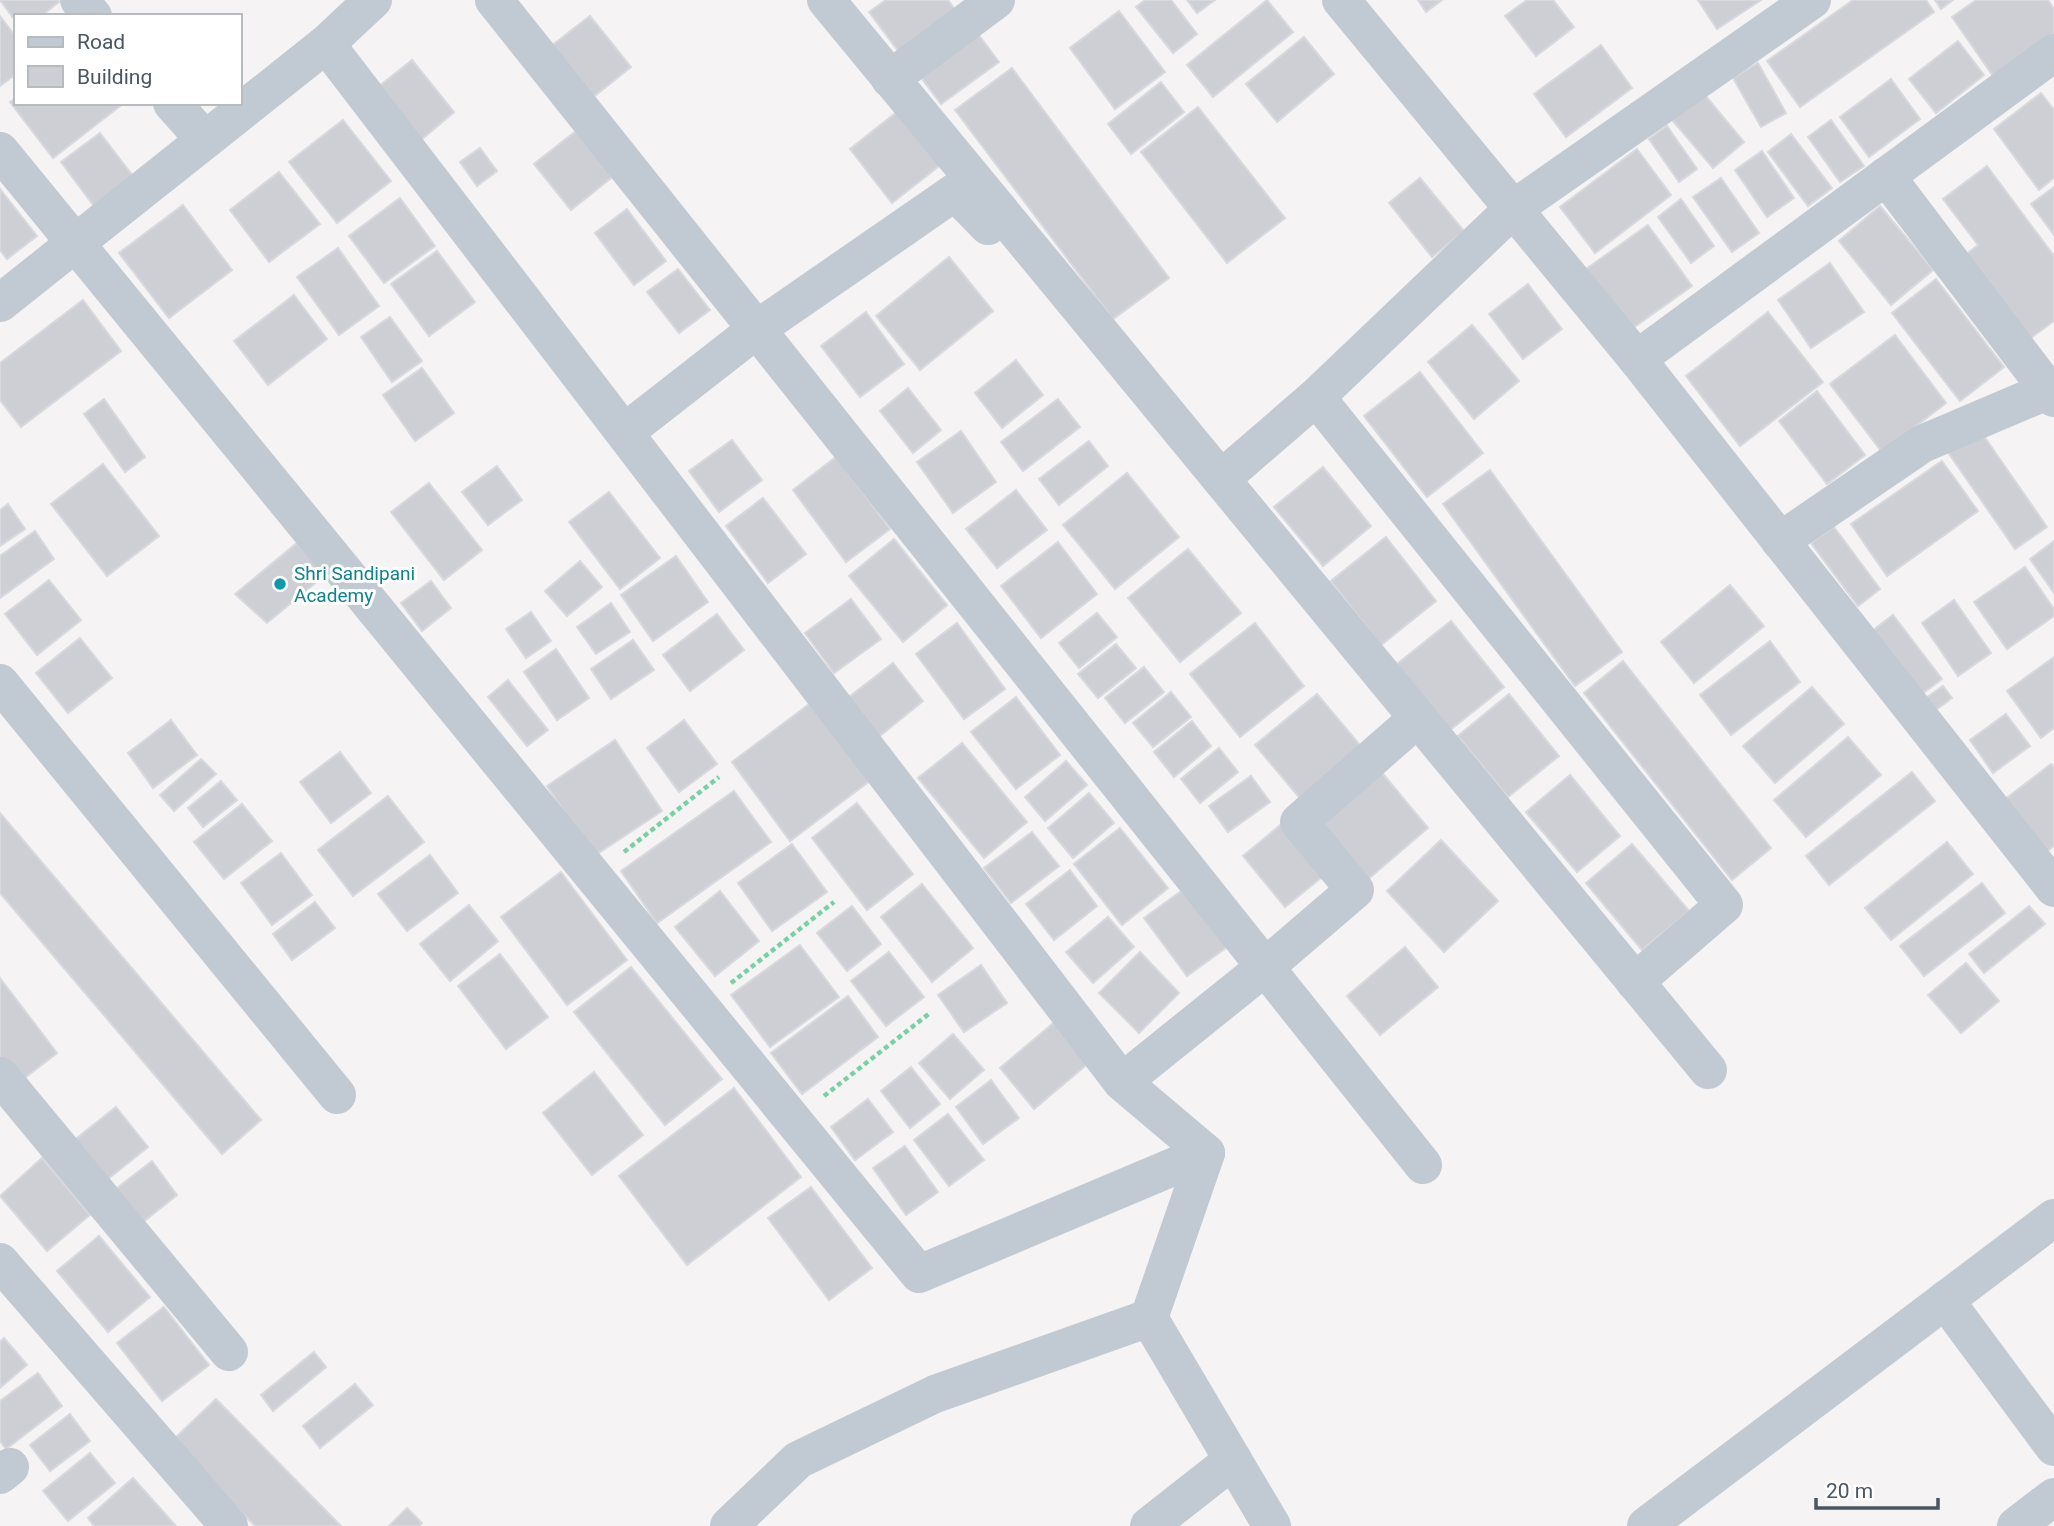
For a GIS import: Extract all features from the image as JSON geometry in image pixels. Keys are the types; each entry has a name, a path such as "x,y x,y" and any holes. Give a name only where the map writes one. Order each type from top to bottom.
{"street":[{"path":"79,0 91,14"},
{"path":"0,303 326,44 373,0"},
{"path":"494,0 1423,1165"},
{"path":"826,0 1708,1070"},
{"path":"890,79 996,0"},
{"path":"1342,0 1637,359 2052,880"},
{"path":"1221,479 1315,397 1513,209 1812,0"},
{"path":"326,44 1122,1082 1206,1153"},
{"path":"1637,359 1886,176 2050,64"},
{"path":"174,105 205,140"},
{"path":"0,151 919,1274 1206,1153"},
{"path":"1780,541 1922,444 2052,393 1886,176"},
{"path":"625,432 757,329 955,192 1034,274 1154,421 1180,429"},
{"path":"1315,397 1724,905 1635,982"},
{"path":"0,682 337,1095"},
{"path":"1122,1082 1265,967 1355,890 1299,822 1418,718"},
{"path":"0,1076 229,1352"},
{"path":"1206,1153 1149,1318 1272,1526"},
{"path":"1646,1526 2054,1217"},
{"path":"0,1262 229,1526"},
{"path":"1945,1300 2054,1447"},
{"path":"729,1526 797,1460 934,1394 1149,1318"},
{"path":"1149,1526 1233,1460"},
{"path":"2016,1526 2054,1497"}],"path":[{"path":"593,876 719,777"},
{"path":"700,1007 834,902"},
{"path":"793,1121 929,1013"}],"building":[{"path":"0,0 59,2 44,14 14,14 14,19"},
{"path":"886,0 948,0 958,14 902,56 869,12"},
{"path":"1145,0 1171,0 1197,34 1173,53 1136,7"},
{"path":"1187,0 1215,0 1197,13"},
{"path":"1267,0 1293,32 1213,97 1187,65"},
{"path":"1418,0 1442,0 1426,12"},
{"path":"1527,0 1553,0 1574,27 1536,56 1505,16"},
{"path":"1698,0 1761,0 1717,29"},
{"path":"1853,0 1926,0 1934,12 1800,107 1767,61"},
{"path":"1935,0 1953,0 1941,9"},
{"path":"1976,0 2048,0 2054,9 2054,34 1993,76 1952,17"},
{"path":"1119,11 1165,72 1115,109 1070,48"},
{"path":"0,16 14,34 14,76 0,86"},
{"path":"590,16 631,67 587,102 546,50"},
{"path":"972,26 999,62 941,104 914,68"},
{"path":"1304,37 1334,74 1277,122 1246,84"},
{"path":"1958,41 1984,75 1936,113 1909,79"},
{"path":"1601,45 1632,88 1566,137 1534,94"},
{"path":"412,60 454,112 415,145 372,92"},
{"path":"1758,63 1786,113 1761,127 1733,78"},
{"path":"1012,68 1169,278 1113,319 955,110"},
{"path":"1891,79 1920,119 1869,157 1840,117"},
{"path":"1161,82 1184,112 1131,154 1108,124"},
{"path":"2041,93 2054,110 2054,178 2039,190 1994,129"},
{"path":"1704,94 1744,142 1713,168 1672,120"},
{"path":"14,99 14,105 121,105 53,158 10,102"},
{"path":"1198,107 1285,218 1227,263 1141,152"},
{"path":"902,108 944,162 892,203 850,149"},
{"path":"343,120 391,181 337,223 289,162"},
{"path":"1831,120 1864,166 1840,182 1808,137"},
{"path":"1667,126 1697,169 1679,182 1649,139"},
{"path":"580,128 616,174 571,210 534,164"},
{"path":"100,133 136,180 97,210 61,162"},
{"path":"1791,134 1832,188 1808,206 1768,152"},
{"path":"480,148 497,171 477,186 460,162"},
{"path":"1637,149 1671,195 1595,253 1560,207"},
{"path":"1762,151 1794,198 1767,217 1735,170"},
{"path":"1987,166 2054,256 2054,321 2024,343 1961,258 1978,245 1943,199"},
{"path":"279,172 320,224 269,262 230,210"},
{"path":"1420,178 1464,231 1432,257 1389,203"},
{"path":"1721,178 1759,233 1732,252 1693,197"},
{"path":"2054,187 2054,235 2031,204"},
{"path":"0,189 37,236 7,259 0,250"},
{"path":"400,198 435,246 384,283 349,236"},
{"path":"1681,199 1714,246 1691,263 1658,217"},
{"path":"183,205 232,270 169,318 119,253"},
{"path":"1880,206 1933,270 1891,305 1839,241"},
{"path":"627,209 666,261 634,285 595,233"},
{"path":"1648,225 1692,286 1630,330 1586,269"},
{"path":"338,248 379,306 339,335 297,277"},
{"path":"437,251 475,302 429,336 391,284"},
{"path":"949,257 993,311 920,370 876,316"},
{"path":"1830,263 1864,312 1811,348 1778,300"},
{"path":"678,269 710,310 679,333 647,292"},
{"path":"1936,279 2004,367 1960,401 1892,313"},
{"path":"1528,284 1562,329 1523,359 1489,314"},
{"path":"294,295 327,339 268,385 234,341"},
{"path":"83,300 121,351 21,427 0,400 0,363"},
{"path":"866,312 904,364 860,397 821,346"},
{"path":"1768,312 1823,382 1740,446 1686,376"},
{"path":"390,317 422,361 392,382 361,337"},
{"path":"1472,325 1519,381 1474,419 1428,362"},
{"path":"1895,335 1946,403 1882,452 1830,384"},
{"path":"1016,360 1043,395 1002,428 975,393"},
{"path":"422,368 454,413 415,441 383,395"},
{"path":"1420,372 1483,453 1427,497 1364,416"},
{"path":"908,388 941,430 913,453 880,411"},
{"path":"1817,391 1865,455 1827,484 1779,421"},
{"path":"104,399 145,457 125,472 84,414"},
{"path":"1058,399 1080,427 1023,471 1001,442"},
{"path":"1979,429 2047,527 2015,549 1947,451"},
{"path":"961,431 996,482 953,513 917,462"},
{"path":"732,440 762,480 719,512 689,471"},
{"path":"1089,441 1108,466 1059,505 1039,479"},
{"path":"836,457 890,529 846,562 793,490"},
{"path":"1942,461 1978,511 1887,576 1851,524"},
{"path":"103,464 159,536 107,576 51,504"},
{"path":"497,466 522,500 488,525 462,492"},
{"path":"1323,467 1371,526 1323,566 1274,507"},
{"path":"1490,470 1622,652 1575,686 1443,504"},
{"path":"1127,473 1179,537 1115,589 1063,525"},
{"path":"429,483 482,550 444,580 391,512"},
{"path":"1016,490 1047,530 997,568 966,529"},
{"path":"609,492 660,558 620,589 569,522"},
{"path":"763,498 806,554 768,583 726,526"},
{"path":"8,504 25,529 0,546 0,510"},
{"path":"1834,527 1880,589 1858,606 1811,543"},
{"path":"35,531 54,559 0,598 0,556"},
{"path":"1386,537 1436,601 1381,645 1331,581"},
{"path":"894,539 947,605 903,642 849,576"},
{"path":"2054,541 2054,593 2030,559"},
{"path":"1058,542 1097,594 1041,638 1001,586"},
{"name":"Shri Sandipani Academy","path":"297,543 325,575 267,623 235,594"},
{"path":"1188,549 1241,613 1180,662 1128,598"},
{"path":"676,556 708,602 653,641 621,595"},
{"path":"580,561 602,587 567,616 545,591"},
{"path":"2025,567 2054,609 2054,616 2007,649 1974,602"},
{"path":"49,580 81,620 37,655 5,614"},
{"path":"431,581 451,608 422,631 401,603"},
{"path":"1730,585 1764,626 1694,683 1661,642"},
{"path":"851,599 881,639 834,673 805,633"},
{"path":"1954,600 1991,653 1958,676 1922,623"},
{"path":"611,603 630,632 596,654 577,627"},
{"path":"531,612 551,641 526,658 506,629"},
{"path":"1097,613 1117,637 1079,668 1059,643"},
{"path":"717,614 744,650 690,691 663,655"},
{"path":"1893,615 1942,679 1911,702 1863,638"},
{"path":"1451,621 1504,687 1440,738 1387,672"},
{"path":"957,623 1005,689 964,719 916,654"},
{"path":"1255,623 1304,686 1240,737 1190,674"},
{"path":"80,638 112,678 68,713 36,673"},
{"path":"633,640 654,670 611,699 591,669"},
{"path":"1770,641 1800,682 1731,735 1700,695"},
{"path":"1116,644 1136,668 1098,698 1078,674"},
{"path":"556,649 589,698 557,720 524,672"},
{"path":"2054,657 2054,728 2041,738 2007,691"},
{"path":"1623,661 1771,848 1732,880 1584,693"},
{"path":"893,663 923,701 871,743 840,704"},
{"path":"1144,667 1164,692 1125,723 1105,698"},
{"path":"508,680 548,730 527,746 488,697"},
{"path":"1943,686 1952,698 1925,718 1916,705"},
{"path":"1812,687 1844,724 1775,783 1743,746"},
{"path":"1171,692 1191,717 1153,747 1133,723"},
{"path":"1317,694 1371,758 1309,809 1255,745"},
{"path":"1509,694 1559,756 1508,797 1458,736"},
{"path":"1016,697 1060,755 1016,789 971,732"},
{"path":"812,702 871,780 790,841 732,762"},
{"path":"2006,714 2030,746 1993,773 1970,740"},
{"path":"171,720 197,755 153,788 128,753"},
{"path":"684,720 717,764 679,792 647,748"},
{"path":"1192,721 1211,746 1174,777 1154,752"},
{"path":"1848,737 1881,775 1806,837 1774,800"},
{"path":"615,740 662,811 594,856 547,786"},
{"path":"962,743 1027,822 984,858 918,778"},
{"path":"1219,748 1238,772 1200,803 1181,779"},
{"path":"340,752 371,793 331,823 300,782"},
{"path":"201,759 216,774 174,811 160,795"},
{"path":"1066,761 1087,785 1045,821 1025,797"},
{"path":"2051,764 2054,767 2054,846 2044,854 2004,800"},
{"path":"1378,768 1428,828 1367,880 1316,819"},
{"path":"1912,772 1935,801 1829,885 1806,856"},
{"path":"1570,775 1620,836 1577,872 1526,812"},
{"path":"1251,776 1270,802 1228,832 1209,806"},
{"path":"221,781 237,800 203,827 188,808"},
{"path":"734,791 771,842 657,923 621,871"},
{"path":"1089,793 1114,823 1073,858 1048,828"},
{"path":"388,796 424,842 353,896 318,850"},
{"path":"857,803 913,874 867,910 812,838"},
{"path":"242,804 272,841 224,879 194,842"},
{"path":"0,813 261,1120 222,1154 0,893"},
{"path":"1284,822 1327,873 1285,907 1243,856"},
{"path":"1120,828 1168,888 1122,925 1074,864"},
{"path":"1032,832 1059,866 1011,903 984,868"},
{"path":"1441,840 1498,901 1444,952 1387,891"},
{"path":"1947,842 1973,874 1891,940 1865,908"},
{"path":"792,844 827,892 772,931 738,883"},
{"path":"1632,844 1689,911 1642,950 1586,883"},
{"path":"281,853 312,895 272,925 241,883"},
{"path":"430,855 458,893 407,931 378,894"},
{"path":"1070,870 1097,906 1054,940 1026,904"},
{"path":"561,872 627,960 567,1005 501,917"},
{"path":"1198,879 1241,937 1187,976 1144,918"},
{"path":"1982,883 2005,913 1924,976 1900,946"},
{"path":"922,884 973,948 932,982 881,917"},
{"path":"720,891 759,941 715,976 675,927"},
{"path":"315,902 335,928 292,960 273,934"},
{"path":"469,905 498,941 450,981 420,944"},
{"path":"852,906 881,944 847,971 817,933"},
{"path":"2029,906 2045,924 1984,973 1969,954"},
{"path":"1108,917 1134,947 1093,983 1066,952"},
{"path":"800,945 839,997 770,1047 731,995"},
{"path":"1405,947 1438,987 1380,1035 1347,996"},
{"path":"889,952 924,997 886,1026 851,981"},
{"path":"1140,952 1179,993 1139,1033 1099,993"},
{"path":"500,954 548,1017 506,1049 458,986"},
{"path":"1966,963 1999,1001 1961,1033 1928,995"},
{"path":"981,965 1007,1003 964,1032 938,995"},
{"path":"631,967 722,1079 665,1125 574,1012"},
{"path":"0,978 57,1053 0,1097"},
{"path":"848,996 878,1037 802,1094 771,1053"},
{"path":"1057,1020 1091,1061 1034,1109 1000,1068"},
{"path":"953,1034 984,1070 950,1099 919,1063"},
{"path":"911,1067 940,1104 910,1128 881,1091"},
{"path":"594,1072 643,1135 592,1175 543,1113"},
{"path":"991,1080 1019,1118 983,1144 956,1107"},
{"path":"734,1088 801,1177 687,1265 619,1176"},
{"path":"868,1099 893,1132 855,1160 831,1127"},
{"path":"116,1107 148,1147 99,1186 67,1146"},
{"path":"948,1114 984,1160 949,1186 914,1140"},
{"path":"905,1146 938,1192 906,1215 873,1168"},
{"path":"42,1158 90,1215 47,1251 0,1196"},
{"path":"152,1161 177,1195 138,1226 112,1192"},
{"path":"811,1187 872,1268 829,1300 768,1218"},
{"path":"99,1236 150,1297 108,1332 57,1271"},
{"path":"164,1307 209,1365 162,1401 117,1343"},
{"path":"4,1338 27,1365 0,1388 0,1342"},
{"path":"314,1352 326,1367 273,1411 261,1395"},
{"path":"38,1373 62,1406 6,1449 0,1441 0,1401"},
{"path":"355,1384 373,1405 320,1448 303,1426"},
{"path":"216,1399 341,1526 255,1526 172,1441"},
{"path":"70,1414 90,1441 50,1471 30,1445"},
{"path":"90,1453 115,1483 68,1521 43,1491"},
{"path":"133,1478 176,1526 94,1526 88,1518"},
{"path":"407,1508 422,1523 419,1526 389,1526"}],"place":[{"name":"Shri Sandipani Academy","path":"280,584"}]}
